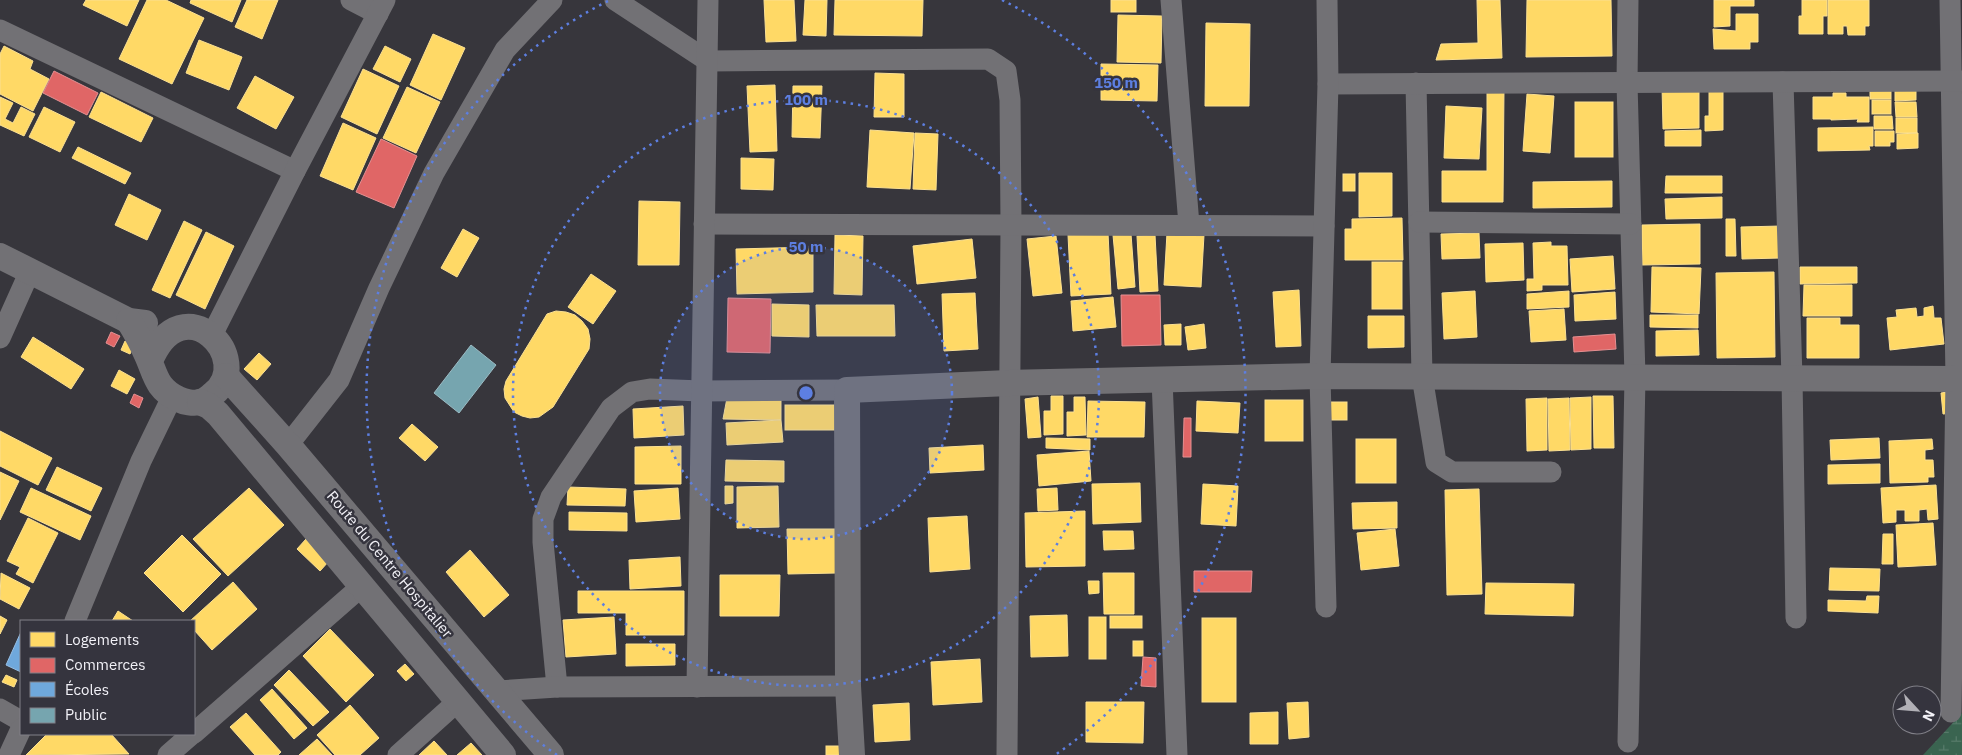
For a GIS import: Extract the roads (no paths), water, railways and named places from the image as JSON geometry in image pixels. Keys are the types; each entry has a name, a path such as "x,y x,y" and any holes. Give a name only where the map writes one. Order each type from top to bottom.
{"street":[{"path":"212,336 295,171 382,7 351,0"},
{"path":"288,445 339,380 379,288 434,173 505,50 552,0"},
{"path":"614,0 708,61 988,59 1006,71 1010,100 1011,225 1007,755"},
{"path":"697,687 708,0"},
{"path":"1170,0 1189,226"},
{"path":"1326,607 1320,376 1328,84 1327,0"},
{"path":"1628,0 1627,84 1636,377 1628,742"},
{"path":"1950,0 1957,81 1959,379 1951,712"},
{"path":"0,30 295,171"},
{"path":"1328,84 1957,81"},
{"path":"1783,82 1792,378 1796,618"},
{"path":"1416,83 1422,376 1436,462 1452,472 1551,472"},
{"path":"1419,222 1631,224"},
{"path":"704,224 1324,226"},
{"path":"0,256 129,321 178,327 191,326 212,336 221,346 227,368 226,376 218,391 200,402"},
{"path":"0,338 30,271"},
{"path":"129,321 150,361 154,377 160,387 172,397 184,402 200,402 209,406 218,414 503,755"},
{"path":"150,361 159,342 178,327"},
{"name":"Route du Centre Hospitalier","path":"226,376 288,445 551,755"},
{"path":"557,687 543,542 543,519 551,497 611,408 632,392 650,389 701,391 847,390 1162,379 1320,376 1959,379"},
{"path":"1162,379 1177,755"},
{"path":"847,390 848,686 852,755"},
{"path":"75,620 141,461 172,397"},
{"path":"195,731 362,586"},
{"path":"498,691 557,687 848,686"},
{"path":"398,755 458,702"},
{"path":"0,710 20,720"},
{"path":"9,755 20,731"},
{"path":"168,755 191,735"}]}
